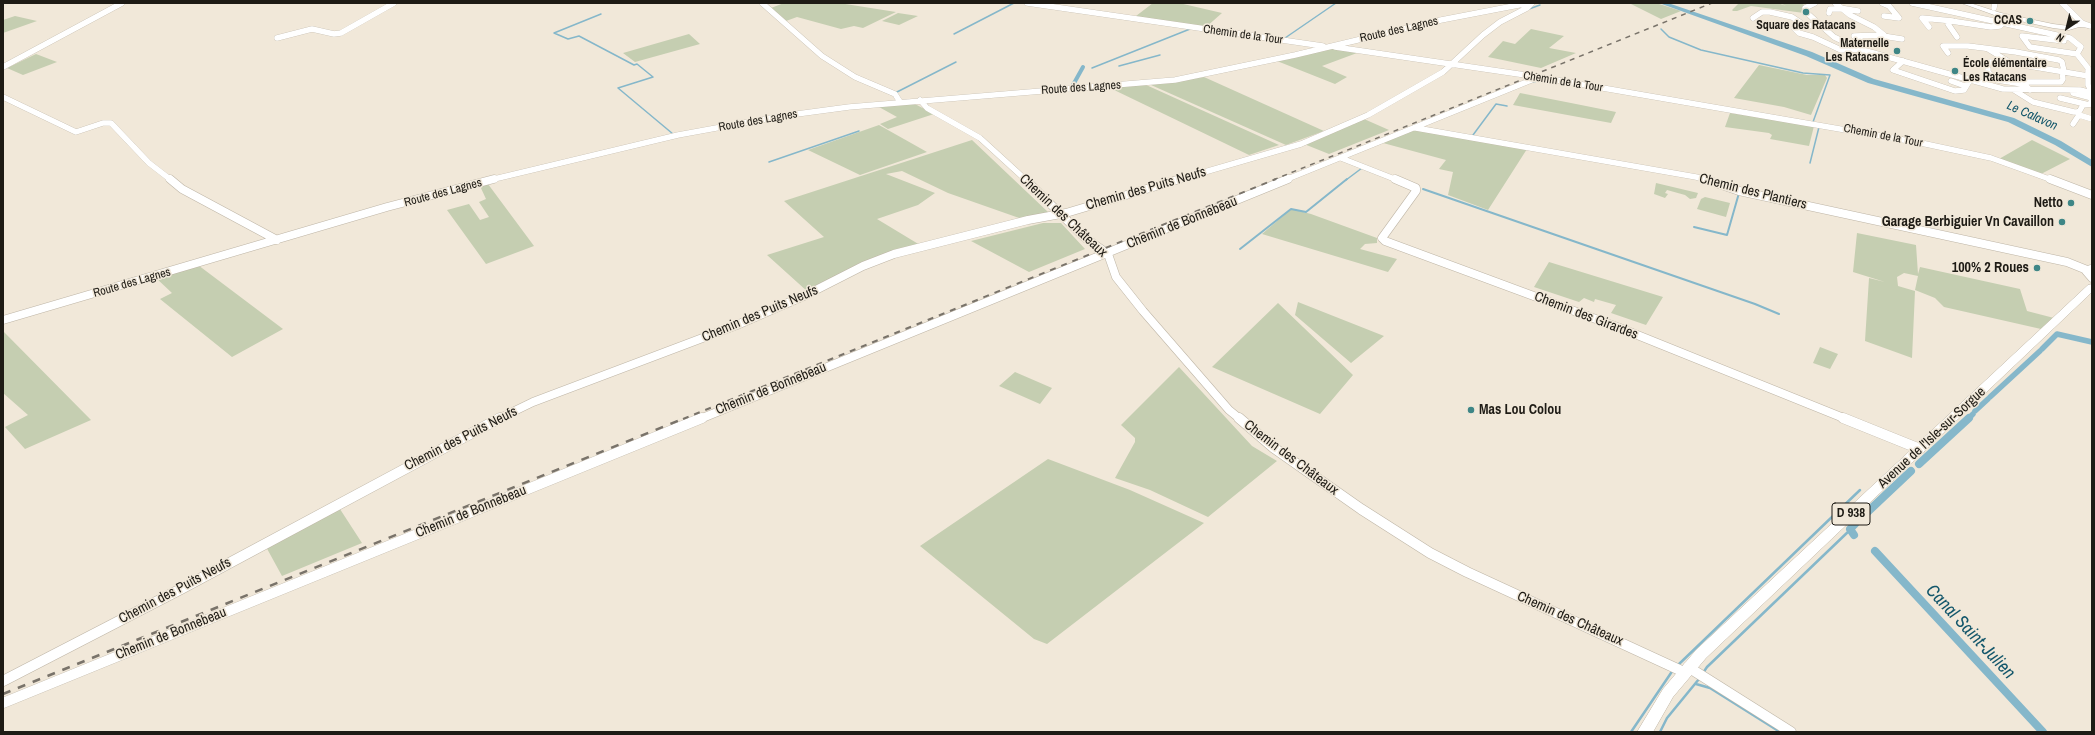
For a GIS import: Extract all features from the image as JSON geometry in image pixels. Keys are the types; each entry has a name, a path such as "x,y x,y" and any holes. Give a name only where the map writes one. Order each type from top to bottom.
{"main road":[{"path":"1960,3 1994,15 2042,28 2091,26"},
{"path":"1964,3 1999,15 2060,27 2080,26 2092,34"},
{"name":"Avenue de l'Isle-sur-Sorgue","path":"1645,732 1659,707 1686,670 2092,287"}],"street":[{"path":"3,67 40,49 122,3"},
{"path":"277,38 286,38 312,28 334,34 340,33 394,3"},
{"path":"762,3 822,56 854,77 895,94 900,102"},
{"name":"Chemin de la Tour","path":"1027,3 1539,77 1766,115 1974,154 2004,162 2092,195"},
{"name":"Route des Lagnes","path":"3,320 387,207 621,148 782,116 920,100 1175,80 1280,59 1441,20 1531,3"},
{"name":"Chemin des Puits Neufs","path":"3,681 174,593 304,522 528,405 737,325 806,295 877,260 901,252 1060,214 1301,144 1368,115 1443,72 1483,35 1500,22 1527,8 1531,3"},
{"path":"1815,3 1808,5 1805,9 1821,26 1839,40 1858,48 1997,88 2013,90 2061,90 2079,93 2092,92 2088,85 2090,69 2077,54 2030,47 2022,36 2077,42"},
{"path":"1835,3 1855,18 1874,27 1884,36"},
{"path":"1882,3 1890,6 1899,18 1884,16"},
{"path":"1912,3 2003,22 2042,28 2077,42 2081,47 2077,54"},
{"path":"2062,3 2080,26"},
{"path":"1829,13 1830,9 1841,8 1858,11"},
{"path":"1753,18 1753,16 1762,12 1770,12 1792,16 1804,25"},
{"path":"1929,27 1922,18 1954,21 1989,27 1999,26 2003,22"},
{"path":"1954,21 1948,24 1957,37"},
{"path":"1821,26 1804,25 1795,27 1795,30 1841,50 1849,51 1858,48"},
{"path":"1989,27 1991,28 1990,33"},
{"path":"2042,28 2060,27"},
{"path":"1864,44 1854,36 1884,36 1902,39"},
{"path":"1948,53 1943,46 2016,52 2062,62 2063,79 2061,82 2022,82 2022,84"},
{"path":"1988,50 2012,63"},
{"path":"1903,61 1892,70 1955,91 1964,90 1965,86 1970,80"},
{"path":"1990,62 2012,63 2088,76"},
{"path":"1988,69 1988,72 1997,80 2022,84 2030,90"},
{"name":"Chemin de Bonnebeau","path":"3,703 878,345 1108,254 1539,77"},
{"path":"1951,81 1965,86"},
{"path":"2079,93 2088,85"},
{"path":"2013,90 2033,102 2092,119"},
{"path":"2079,93 2092,101"},
{"path":"3,97 76,132 100,124 111,123 149,163 182,189 277,240"},
{"path":"2060,98 2085,104"},
{"name":"Chemin des Châteaux","path":"920,100 927,108 980,138 990,146 1084,237 1108,254 1116,277 1143,311 1229,410 1274,448 1361,509 1430,553 1474,576 1686,670 1790,732"},
{"path":"2073,124 2085,104 2092,101"},
{"name":"Chemin des Plantiers","path":"1415,128 1696,177 1739,191 2067,262 2090,269"},
{"name":"Chemin des Girardes","path":"1341,158 1416,188 1416,191 1382,238 1385,241 1620,328 1920,449"},
{"path":"2090,269 2086,274 2092,278"}],"green space":[{"path":"784,3 839,3 896,12 863,28 854,26 841,29 797,17 786,21 771,8"},
{"path":"1153,3 1179,3 1222,13 1205,28 1136,16"},
{"path":"1629,3 1656,3 1681,11 1661,19"},
{"path":"1739,3 1778,3 1786,6 1780,3 1800,3 1805,5 1802,8 1804,13 1751,6 1733,11 1732,10"},
{"path":"898,13 918,16 899,25 882,21"},
{"path":"15,16 37,21 3,33 3,20"},
{"path":"1531,29 1564,36 1549,48 1576,53 1541,68 1488,57 1503,41 1515,44"},
{"path":"689,34 700,44 635,62 623,53"},
{"path":"1330,48 1357,53 1322,66 1347,77 1335,84 1277,61"},
{"path":"36,54 57,62 23,75 7,68"},
{"path":"1759,65 1807,75 1825,75 1827,78 1811,115 1784,107 1734,98"},
{"path":"1204,77 1324,131 1286,145 1151,85"},
{"path":"1144,84 1279,145 1249,155 1110,88"},
{"path":"1520,93 1616,112 1611,123 1513,105"},
{"path":"913,103 934,114 888,129 880,124 897,117 879,107"},
{"path":"1730,113 1814,126 1809,146 1770,139 1772,135 1769,133 1725,127"},
{"path":"1364,119 1389,130 1329,154 1304,144"},
{"path":"879,125 927,152 860,175 808,150"},
{"path":"1415,129 1527,149 1488,210 1448,195 1453,172 1439,169 1446,160 1383,143"},
{"path":"972,140 1048,212 1022,219 948,193 902,171 886,174 935,193 918,205 877,219 920,245 808,292 767,255 824,237 784,201"},
{"path":"2032,140 2070,159 2041,174 1999,159"},
{"path":"1656,183 1698,193 1696,198 1690,199 1685,195 1667,190 1665,193 1668,194 1665,198 1654,194"},
{"path":"488,184 534,246 486,264 447,210 469,204 480,220 489,217 479,202 486,199 480,186"},
{"path":"1705,197 1730,203 1726,217 1697,209 1701,199"},
{"path":"1291,209 1311,214 1377,238 1377,243 1365,244 1360,249 1397,259 1388,272 1262,234"},
{"path":"1043,223 1061,223 1085,249 1029,272 971,241"},
{"path":"1857,233 1916,245 1918,274 1920,267 2020,289 2027,311 2054,318 2041,329 1944,307 1935,298 1915,290 1918,276 1904,273 1897,277 1898,286 1915,291 1912,358 1865,341 1869,278 1885,282 1853,272"},
{"path":"1549,262 1663,297 1646,325 1611,313 1616,305 1595,299 1594,302 1584,298 1579,302 1534,287"},
{"path":"198,265 283,329 232,357 160,299 172,293 156,278"},
{"path":"1298,302 1384,336 1351,363 1295,315"},
{"path":"1278,303 1353,375 1320,414 1212,367"},
{"path":"3,331 91,420 25,449 5,427 28,415 3,393"},
{"path":"1820,347 1838,354 1830,369 1813,363"},
{"path":"1179,367 1252,446 1277,461 1208,517 1150,490 1115,478 1135,442 1135,438 1121,425"},
{"path":"1015,372 1052,388 1040,404 999,386"},
{"path":"1048,459 1130,490 1204,523 1047,644 1034,639 920,546"},
{"path":"338,506 362,543 282,576 265,545"}],"waterway":[{"path":"954,34 1014,3"},
{"path":"1285,38 1336,3"},
{"name":"Le Calavon","path":"1662,3 1809,54 1871,81 2011,120 2058,143 2092,164"},
{"path":"1529,9 1540,5"},
{"path":"601,14 554,33 568,39 579,36 634,65 637,64 653,77 618,88 673,134"},
{"path":"1092,68 1190,29"},
{"path":"1661,29 1669,37 1701,50 1803,73 1830,75 1813,122"},
{"path":"1119,66 1160,55"},
{"path":"895,93 956,62"},
{"path":"1073,85 1083,67"},
{"path":"1532,82 1544,80"},
{"path":"1473,135 1496,104 1507,106"},
{"path":"1810,163 1819,127"},
{"path":"769,162 859,131"},
{"path":"1346,180 1362,168"},
{"path":"1240,249 1291,209 1306,212 1347,179"},
{"path":"1423,189 1755,304 1779,314"},
{"path":"1694,227 1727,235 1739,193"},
{"name":"Canal Saint-Julien","path":"2042,349 2057,334 2092,342"},
{"name":"Canal Saint-Julien","path":"1990,397 2040,351"},
{"name":"Canal Saint-Julien","path":"1975,411 1988,399"},
{"name":"Canal Saint-Julien","path":"1969,418 1973,414"},
{"name":"Canal Saint-Julien","path":"1919,464 1969,418"},
{"name":"Canal Saint-Julien","path":"1859,520 1911,471"},
{"path":"1678,665 1860,490"},
{"name":"Canal Saint-Julien","path":"1854,535 1850,529 1855,524"},
{"path":"1703,673 1707,667 1850,530"},
{"name":"Canal Saint-Julien","path":"1875,551 2043,732"},
{"path":"1631,732 1673,670"},
{"path":"1660,732 1667,718 1699,679"},
{"path":"1696,684 1710,688 1780,732"}],"railway":[{"path":"1273,180 1712,3"},
{"path":"683,419 1276,179"},
{"path":"3,694 685,418"}],"place":[{"name":"Square des Ratacans","path":"1806,12"},
{"name":"CCAS","path":"2030,21"},
{"name":"Maternelle Les Ratacans","path":"1897,51"},
{"name":"École élémentaire Les Ratacans","path":"1955,71"},
{"name":"Netto","path":"2071,203"},
{"name":"Garage Berbiguier Vn Cavaillon","path":"2062,222"},
{"name":"100% 2 Roues","path":"2037,268"},
{"name":"Mas Lou Colou","path":"1471,410"}]}
